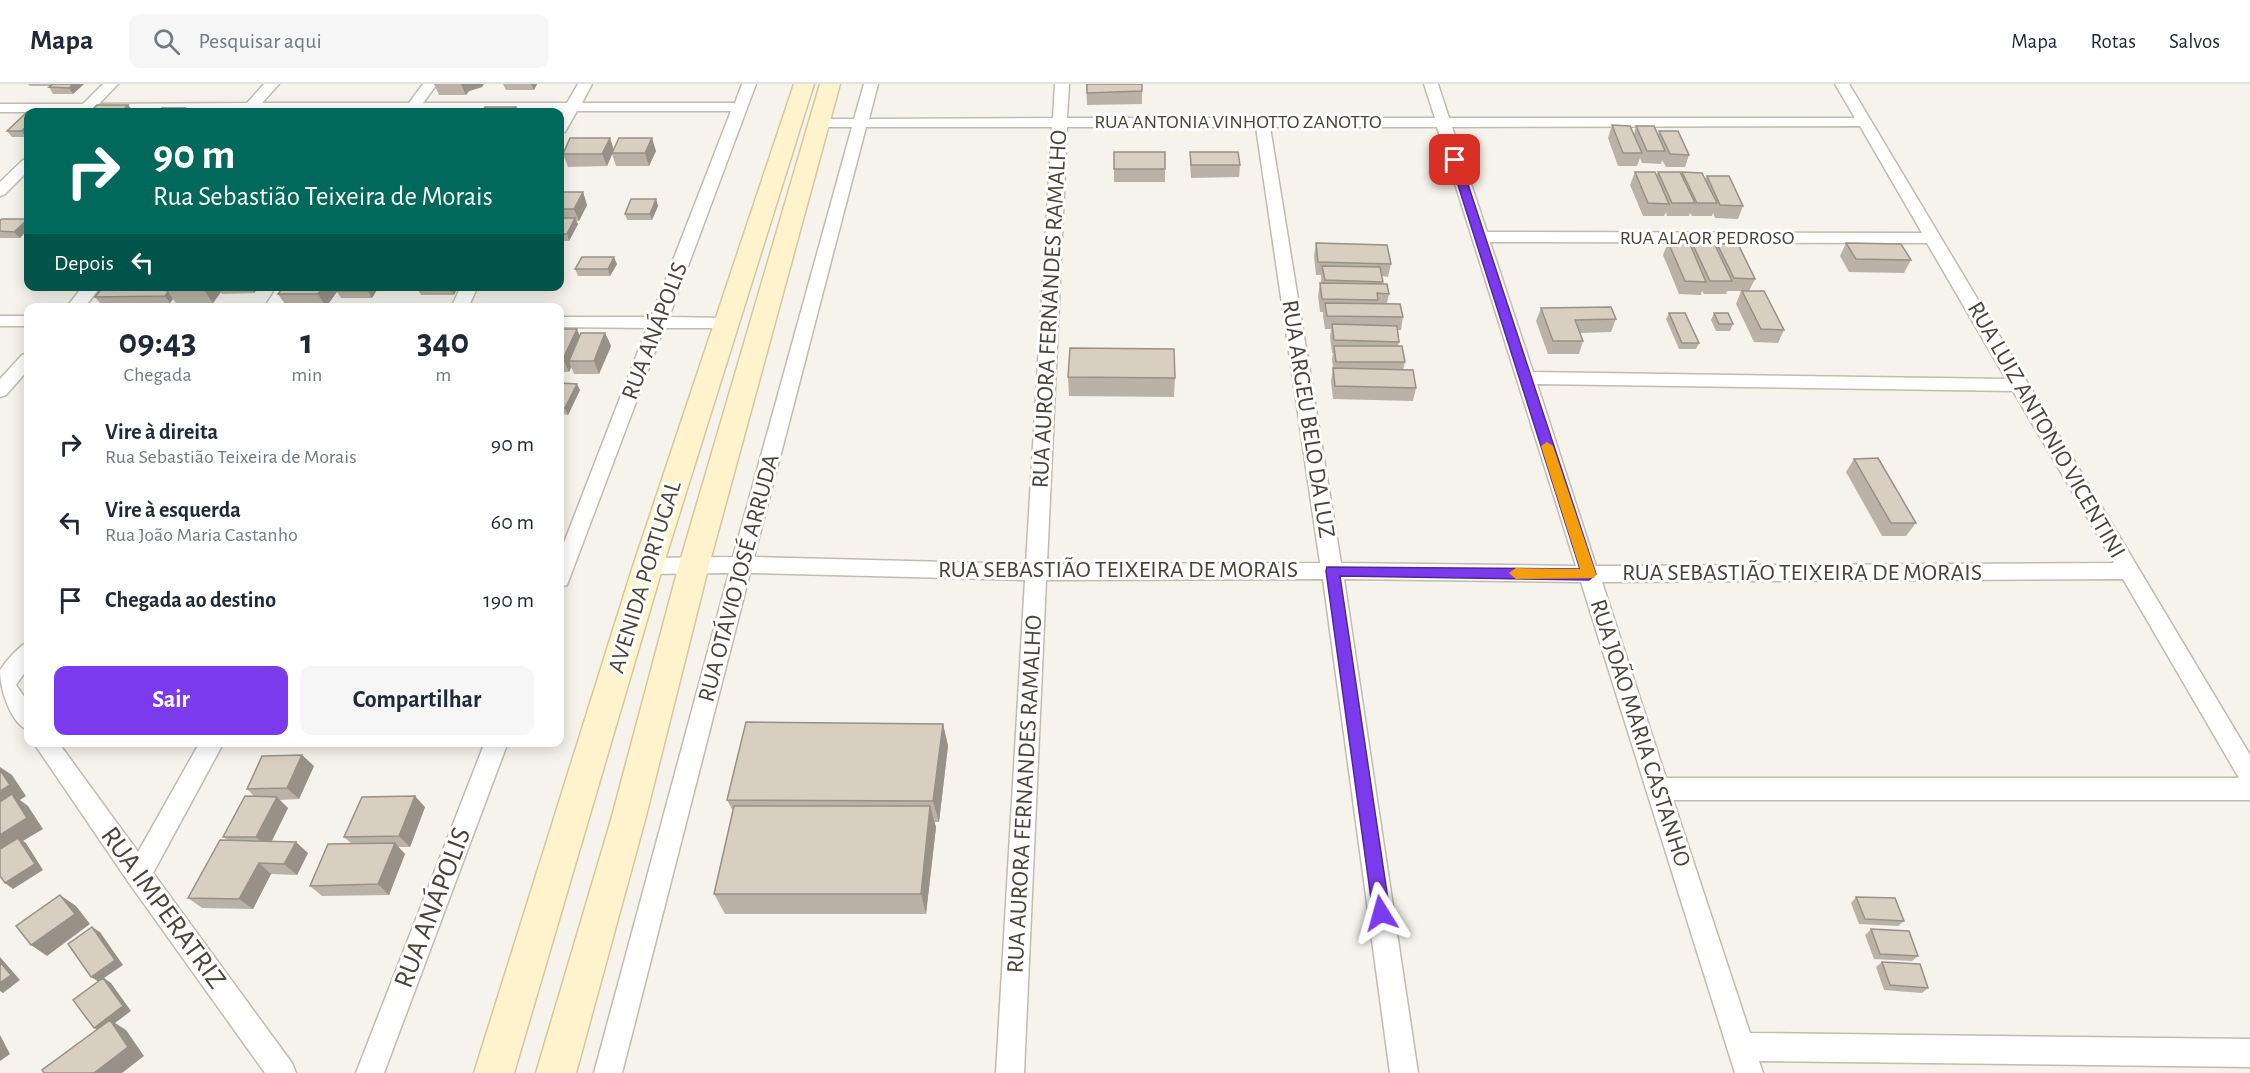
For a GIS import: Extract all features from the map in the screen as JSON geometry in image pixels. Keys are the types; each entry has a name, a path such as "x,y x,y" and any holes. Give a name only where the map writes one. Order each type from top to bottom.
{"main road":[{"name":"AVENIDA PORTUGAL","path":"494,1073 648,566 804,84"},
{"name":"AVENIDA PORTUGAL","path":"556,1073 628,820 694,565 830,84"}],"street":[{"path":"86,108 111,84"},
{"path":"251,108 272,84"},
{"path":"413,108 430,84"},
{"path":"564,122 585,84"},
{"name":"RUA ANÁPOLIS","path":"564,569 749,84"},
{"name":"RUA OTÁVIO JOSÉ ARRUDA","path":"608,1073 871,84"},
{"name":"RUA AURORA FERNANDES RAMALHO","path":"1010,1073 1062,84"},
{"name":"RUA JOÃO MARIA CASTANHO","path":"1431,84 1745,1060"},
{"name":"RUA LUIZ ANTONIO VICENTINI","path":"1842,84 2250,776"},
{"path":"519,108 741,107"},
{"path":"0,108 24,109"},
{"name":"RUA ARGEU BELO DA LUZ","path":"1262,122 1332,571 1404,1073"},
{"name":"RUA ANTONIA VINHOTTO ZANOTTO","path":"818,123 1866,122"},
{"path":"0,191 24,168"},
{"name":"RUA ALAOR PEDROSO","path":"1480,237 1934,238"},
{"path":"78,303 89,291"},
{"path":"0,321 24,321"},
{"path":"564,322 726,322"},
{"path":"0,391 24,364"},
{"path":"1525,378 2020,385"},
{"name":"RUA SEBASTIÃO TEIXEIRA DE MORAIS","path":"648,566 743,564 1036,572 1332,571 1589,574 2128,571"},
{"path":"24,656 2,683 24,714"},
{"name":"RUA IMPERATRIZ","path":"48,747 282,1073"},
{"path":"138,875 210,747"},
{"name":"RUA ANÁPOLIS","path":"370,1073 494,747"},
{"path":"1658,789 2250,789"},
{"path":"1745,1060 2250,1053"}],"building":[{"path":"53,84 73,84 69,88 49,87"},
{"path":"1087,84 1142,84 1142,91 1087,93"},
{"path":"97,105 128,105 125,108 94,108"},
{"path":"485,107 516,107 515,108"},
{"path":"24,115 22,131 7,131"},
{"path":"1612,125 1630,126 1642,153 1623,153"},
{"path":"1636,126 1654,126 1665,151 1647,151"},
{"path":"1659,131 1678,131 1689,155 1670,154"},
{"path":"570,138 610,138 602,154 564,154"},
{"path":"619,138 652,138 645,153 612,153"},
{"path":"1114,152 1165,152 1165,169 1114,169"},
{"path":"1190,152 1238,152 1240,165 1191,165"},
{"path":"1635,172 1655,172 1669,204 1648,203"},
{"path":"1658,172 1680,172 1695,203 1672,203"},
{"path":"1682,172 1702,173 1717,203 1697,203"},
{"path":"1707,176 1729,176 1743,206 1720,205"},
{"path":"564,192 583,192 574,209 564,209"},
{"path":"631,199 656,199 650,214 625,214"},
{"path":"564,218 575,218 567,234 564,234"},
{"path":"24,219 24,223 14,232 0,231 0,220"},
{"path":"1668,242 1689,242 1706,282 1685,281"},
{"path":"1316,243 1387,245 1391,264 1318,262"},
{"path":"1846,243 1901,244 1911,260 1856,259"},
{"path":"1717,244 1738,244 1755,279 1734,278"},
{"path":"1693,245 1715,245 1732,281 1710,281"},
{"path":"582,257 614,257 608,269 575,269"},
{"path":"1322,266 1380,267 1383,282 1325,280"},
{"path":"1320,283 1387,284 1389,294 1377,293 1378,300 1322,299"},
{"path":"100,291 168,292 165,296 95,297"},
{"path":"280,291 320,291 318,294 278,294"},
{"path":"1742,291 1764,291 1784,330 1761,329"},
{"path":"1325,303 1400,304 1403,317 1327,316"},
{"path":"1611,307 1616,319 1575,320 1583,341 1553,341 1541,308"},
{"path":"1669,313 1685,313 1699,343 1682,343"},
{"path":"1714,313 1728,313 1733,324 1719,324"},
{"path":"1332,324 1397,326 1399,342 1334,340"},
{"path":"564,329 577,329 564,357"},
{"path":"581,333 605,333 594,361 569,361"},
{"path":"1334,346 1402,346 1405,362 1336,362"},
{"path":"1070,348 1174,349 1175,378 1068,377"},
{"path":"1333,368 1413,370 1416,388 1335,386"},
{"path":"564,383 577,384 565,408"},
{"path":"1878,458 1916,523 1891,523 1854,459"},
{"path":"746,722 943,724 933,801 727,800"},
{"path":"302,755 287,788 247,789 262,756"},
{"path":"0,770 10,785 0,791"},
{"path":"12,794 27,818 0,835 0,802"},
{"path":"245,796 277,797 256,837 223,837"},
{"path":"415,796 399,836 344,837 362,797"},
{"path":"734,806 930,806 921,894 714,894"},
{"path":"18,838 35,864 5,883 0,876 0,849"},
{"path":"220,840 296,842 284,864 259,863 239,899 188,898"},
{"path":"395,843 378,884 310,886 328,844"},
{"path":"60,895 75,914 31,945 16,926"},
{"path":"1856,897 1895,898 1904,921 1865,919"},
{"path":"92,927 115,960 91,977 68,944"},
{"path":"1871,929 1909,931 1918,956 1880,954"},
{"path":"0,962 11,975 0,983"},
{"path":"1882,962 1920,964 1928,988 1890,985"},
{"path":"103,978 123,1006 94,1028 73,1000"},
{"path":"110,1020 128,1047 94,1073 44,1073 42,1070"}],"slow traffic":[{"path":"1516,573 1589,574 1547,446"}],"route":[{"path":"1381,913 1332,571 1589,574 1455,160"}]}
